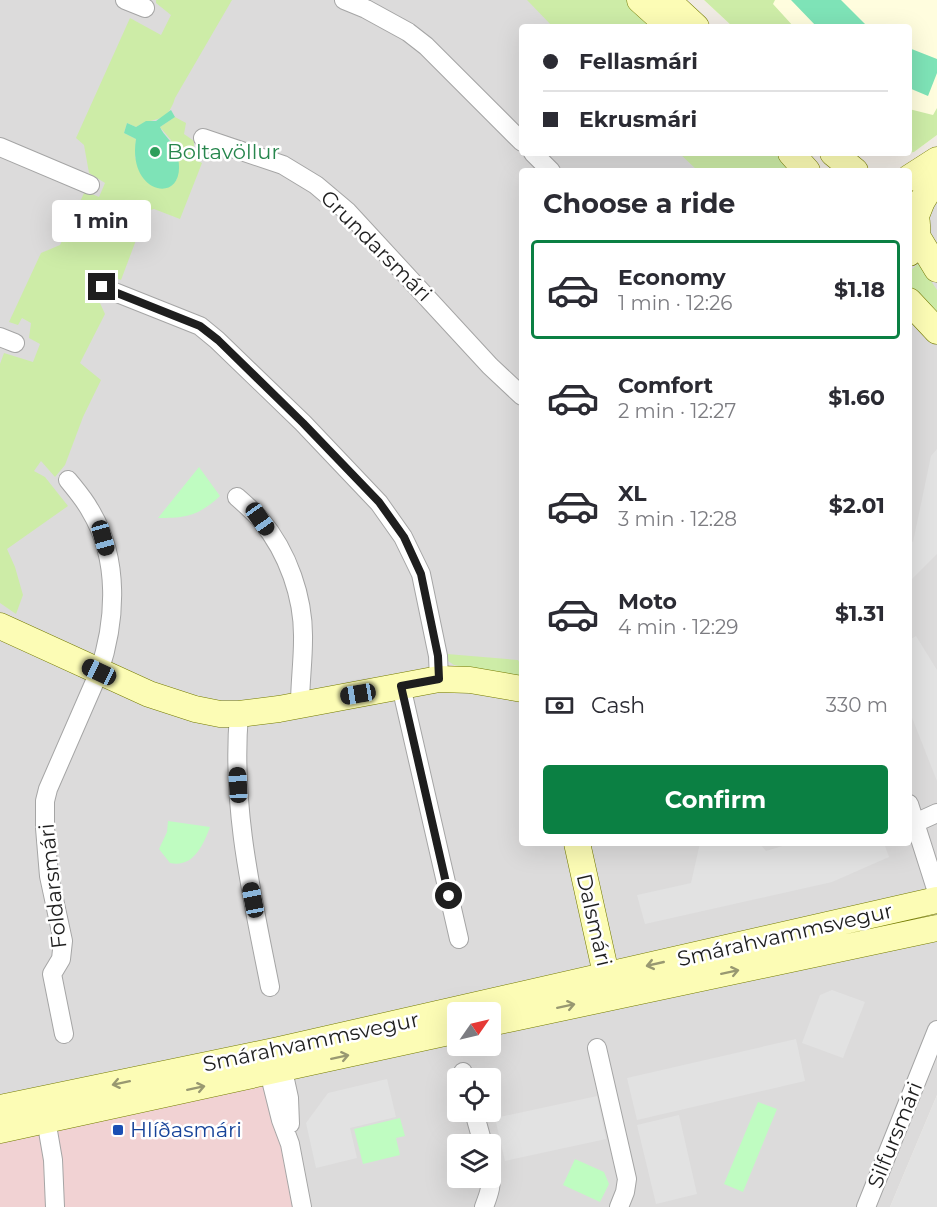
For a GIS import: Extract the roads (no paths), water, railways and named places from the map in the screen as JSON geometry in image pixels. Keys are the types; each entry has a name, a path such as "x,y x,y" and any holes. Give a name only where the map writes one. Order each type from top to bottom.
{"main road":[{"path":"640,0 667,24"},
{"path":"668,0 693,24"},
{"path":"794,156 804,168"},
{"path":"837,156 851,168"},
{"path":"912,176 937,160"},
{"path":"937,177 922,201 913,227 937,269"},
{"path":"912,304 937,330"},
{"path":"0,626 149,694 195,709 220,714 239,714 300,705 439,679 470,680 519,688"},
{"name":"Dalsmári","path":"578,846 609,986"},
{"name":"Smárahvammsvegur","path":"0,1130 44,1110 609,986 937,900"},
{"name":"Smárahvammsvegur","path":"501,1020 609,986 937,928"},
{"name":"Smárahvammsvegur","path":"274,1061 447,1032"},
{"name":"Smárahvammsvegur","path":"0,1108 44,1110"}],"street":[{"path":"124,0 145,8"},
{"path":"344,0 397,26 426,46 519,139"},
{"name":"Grundarsmári","path":"202,138 283,165 324,192 348,212 490,366 519,393"},
{"path":"0,147 90,185"},
{"path":"536,156 548,168"},
{"path":"102,287 200,326 218,340 295,415 379,502 404,537 421,574 438,656 439,679"},
{"name":"Foldarsmári","path":"64,1034 52,974 61,958 63,941 49,876 45,801 48,789 99,672 106,652 112,618 109,561 103,538 91,510 68,480"},
{"path":"237,497 260,519 274,540 295,584 301,607 304,638 300,705"},
{"path":"401,686 459,939"},
{"path":"239,714 237,736 240,826 270,987"},
{"path":"915,823 937,813"},
{"path":"912,814 937,892"},
{"name":"Silfursmári","path":"866,1207 937,1030"},
{"path":"597,1048 627,1179 619,1207"},
{"path":"274,1061 289,1098 290,1144 302,1207"},
{"path":"44,1110 52,1160 55,1207"},
{"path":"484,1207 491,1188"}],"place":[{"name":"Boltavöllur","path":"155,152"},
{"name":"Hlíðasmári","path":"118,1130"}]}
